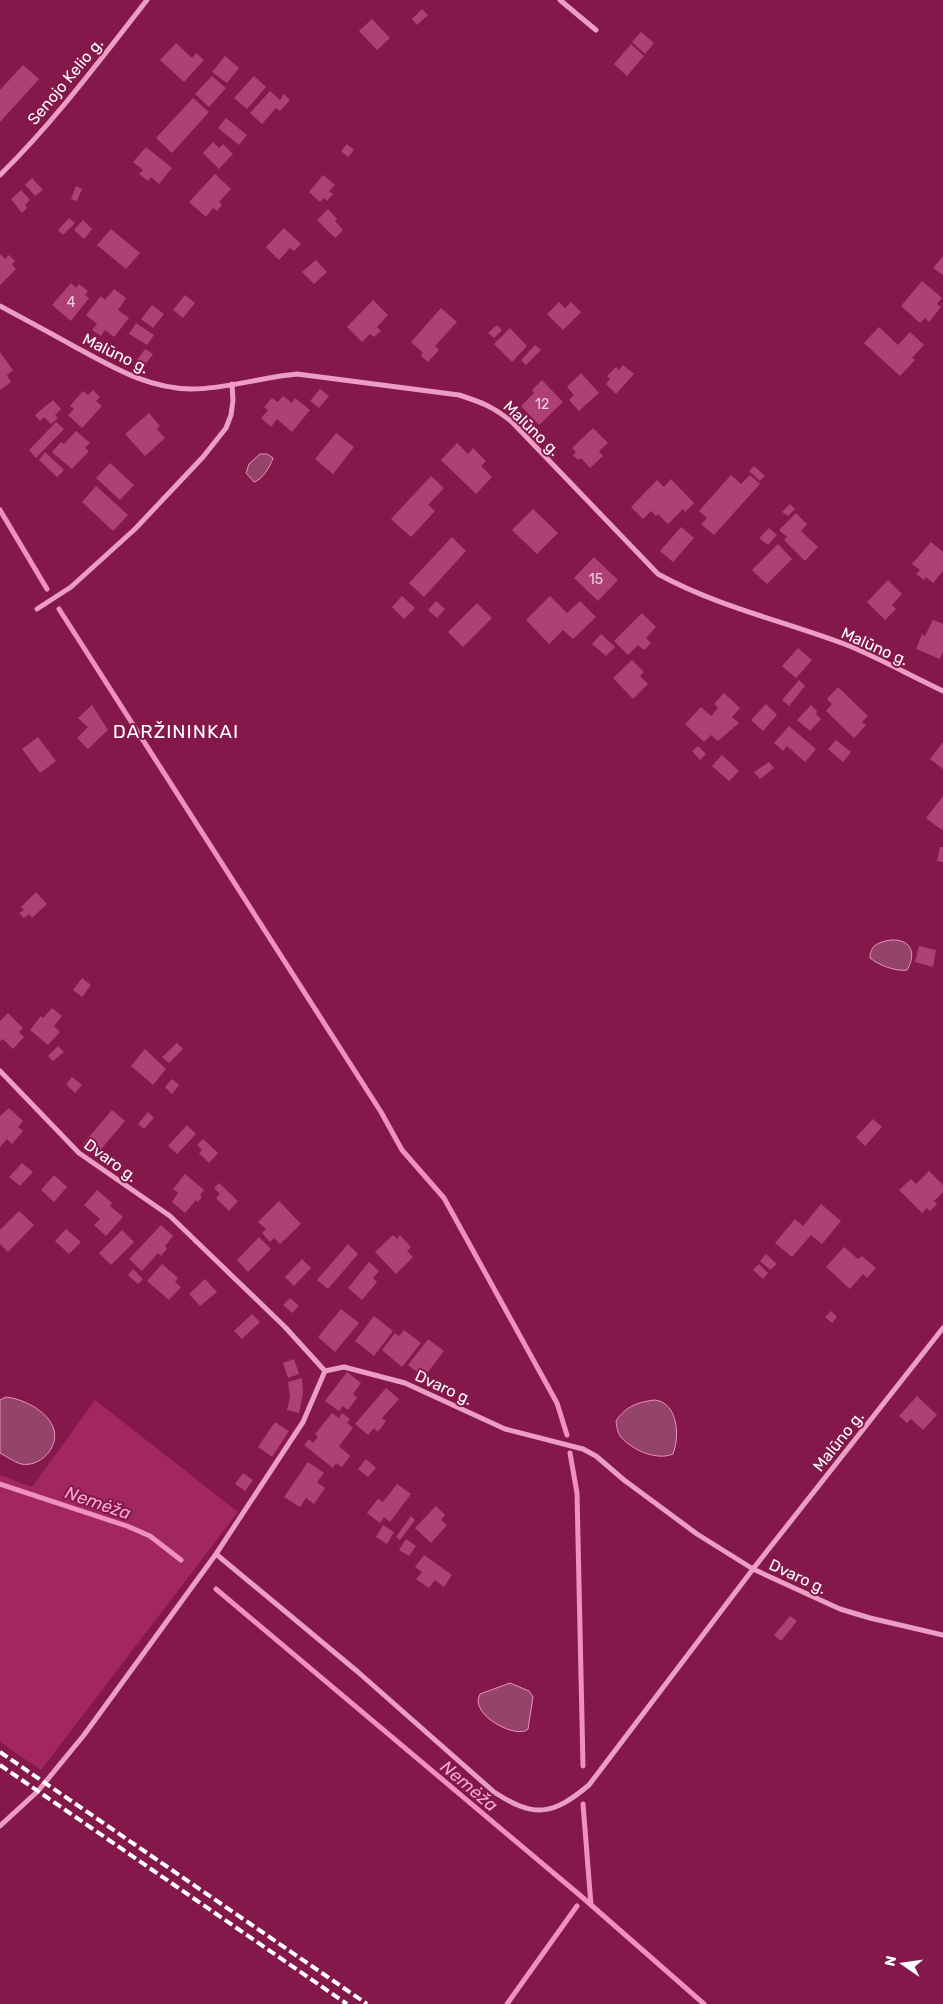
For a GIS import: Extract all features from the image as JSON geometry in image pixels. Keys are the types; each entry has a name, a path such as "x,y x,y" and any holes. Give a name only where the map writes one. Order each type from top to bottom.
{"street":[{"name":"Senojo Kelio g.","path":"0,176 22,154 84,80 147,0"},
{"path":"560,0 596,30"},
{"name":"Malūno g.","path":"0,306 126,374 152,384 194,389 272,376 297,374 459,395 482,402 497,410 512,422 658,574 717,602 848,645 943,691"},
{"path":"37,609 71,587 135,528 203,458 226,428 232,408 232,384"},
{"name":"Dvaro g.","path":"0,1071 79,1153 170,1216 285,1327 325,1371 344,1367 405,1383 505,1429 583,1449 596,1456 624,1480 697,1534 752,1569 840,1609 943,1635"},
{"name":"Malūno g.","path":"216,1554 358,1672 494,1792 514,1805 533,1810 550,1809 571,1800 589,1785 752,1569 943,1328"},
{"path":"0,1826 38,1791 84,1735 216,1554 303,1422 325,1371"}],"shaded area":[{"path":"260,454 267,454 273,458 266,472 254,482 246,473 249,464"},
{"path":"891,940 903,942 910,948 912,958 907,970 888,967 870,958 870,953 876,945"},
{"path":"6,1397 20,1400 33,1406 45,1415 53,1427 55,1434 51,1448 42,1459 35,1463 21,1464 0,1453 0,1400"},
{"path":"95,1400 238,1512 41,1770 0,1742 0,1475 32,1487"},
{"path":"655,1400 663,1402 669,1407 675,1421 675,1447 673,1454 667,1456 652,1455 638,1450 626,1442 617,1429 616,1421 628,1408"},
{"path":"510,1683 529,1691 533,1697 528,1729 523,1732 496,1724 481,1710 478,1702 480,1694"}],"building":[{"path":"422,9 428,15 417,25 412,19"},
{"path":"372,19 390,38 377,50 359,31"},
{"path":"641,32 654,43 645,54 632,42"},
{"path":"176,43 192,58 196,53 204,60 184,82 160,60"},
{"path":"631,44 644,56 627,76 614,64"},
{"path":"225,56 239,68 227,83 212,72"},
{"path":"23,65 39,79 0,122 0,90"},
{"path":"212,76 226,88 209,107 195,94"},
{"path":"254,76 266,87 247,109 234,98"},
{"path":"270,91 280,100 284,94 290,100 280,111 276,108 262,124 250,113"},
{"path":"193,98 209,112 172,153 156,138"},
{"path":"226,118 247,135 239,145 218,128"},
{"path":"213,142 219,148 223,144 233,154 219,169 203,153"},
{"path":"347,144 354,150 348,157 341,151"},
{"path":"146,147 172,168 159,184 151,177 148,181 139,174 143,170 133,162"},
{"path":"215,174 231,189 219,202 222,205 217,211 213,208 206,217 189,202"},
{"path":"323,175 335,185 329,191 333,194 327,201 324,198 320,202 309,192"},
{"path":"32,178 43,190 35,196 25,185"},
{"path":"76,186 82,189 77,201 71,199"},
{"path":"21,190 30,200 25,205 27,208 22,213 11,199"},
{"path":"328,209 337,219 335,221 343,230 335,238 317,220"},
{"path":"69,218 75,223 63,235 58,230"},
{"path":"83,220 92,229 84,239 74,230"},
{"path":"284,228 301,244 294,251 290,248 279,260 266,247"},
{"path":"111,229 140,253 126,269 97,245"},
{"path":"0,254 5,259 9,255 15,261 12,264 16,269 0,285"},
{"path":"943,256 943,275 933,268"},
{"path":"316,260 327,272 314,284 302,272"},
{"path":"922,281 942,298 937,304 941,307 929,322 925,318 920,323 901,306"},
{"path":"71,283 76,288 79,284 88,291 85,295 89,298 71,321 52,305"},
{"path":"114,289 126,298 118,310 129,318 114,337 105,330 101,336 92,330 97,324 86,315 101,296 105,300"},
{"path":"185,295 195,303 183,318 173,310"},
{"path":"373,300 388,315 377,327 381,331 374,337 370,334 362,342 347,327"},
{"path":"559,302 565,308 571,302 581,312 563,330 547,314"},
{"path":"152,305 164,314 153,328 141,319"},
{"path":"441,308 457,322 435,346 439,350 428,362 421,356 423,353 411,342"},
{"path":"136,323 154,335 147,345 129,334"},
{"path":"497,325 502,330 494,338 488,333"},
{"path":"879,327 898,345 910,332 924,345 912,358 915,360 900,376 864,343"},
{"path":"510,328 527,346 512,362 494,344"},
{"path":"535,345 541,350 526,365 521,360"},
{"path":"145,349 153,354 142,369 134,364"},
{"path":"0,352 13,370 7,375 11,382 0,390"},
{"path":"623,365 634,374 616,394 606,384 610,379 607,376 616,367 619,370"},
{"path":"581,373 599,393 579,411 569,400 574,395 567,387"},
{"path":"542,380 563,402 539,425 521,406 534,393 532,390"},
{"path":"320,389 329,396 319,408 310,401"},
{"path":"93,390 100,397 96,401 102,406 82,428 68,415 74,409 70,406 83,391 88,395"},
{"path":"283,396 292,403 295,398 310,410 292,432 277,419 271,427 261,418 268,410 264,407 272,398 278,402"},
{"path":"53,400 61,409 55,415 58,418 51,424 44,417 40,421 35,415"},
{"path":"149,413 160,426 157,429 165,438 145,456 125,434"},
{"path":"56,422 64,429 36,458 29,450"},
{"path":"593,428 608,443 599,451 603,456 590,468 581,458 578,460 573,455 576,452 572,448"},
{"path":"76,431 90,443 85,448 89,451 72,469 52,452 61,442 64,444"},
{"path":"336,433 354,447 333,474 315,459"},
{"path":"457,443 468,454 473,448 486,461 481,466 492,477 476,494 441,460"},
{"path":"45,452 64,470 57,477 39,460"},
{"path":"110,463 134,485 120,500 96,478"},
{"path":"754,466 765,476 760,481 749,471"},
{"path":"731,475 741,484 750,475 760,484 714,535 701,524 707,518 699,511"},
{"path":"431,476 444,488 428,505 435,511 411,537 391,519"},
{"path":"671,479 694,503 685,512 683,509 668,524 658,514 656,516 651,511 643,519 631,507 657,480 664,487"},
{"path":"96,486 128,515 113,531 82,502"},
{"path":"790,504 795,509 788,516 782,512"},
{"path":"533,509 558,533 537,554 512,530"},
{"path":"796,513 807,524 801,531 818,547 805,561 784,540 787,537 779,530"},
{"path":"681,527 694,538 673,562 660,551"},
{"path":"769,528 777,535 768,545 759,538"},
{"path":"452,537 466,551 424,597 409,583"},
{"path":"931,542 943,552 943,571 933,583 926,577 924,580 916,574 920,570 912,564"},
{"path":"778,544 792,559 767,584 752,570"},
{"path":"594,557 618,580 598,601 574,578"},
{"path":"888,580 902,594 892,605 896,609 885,620 867,602"},
{"path":"402,596 415,608 404,619 392,607"},
{"path":"550,596 567,613 580,601 596,617 573,639 563,630 549,644 526,620"},
{"path":"436,601 445,609 437,618 428,610"},
{"path":"477,603 492,618 463,647 448,632"},
{"path":"642,613 656,627 646,638 651,643 644,650 638,645 628,655 614,641"},
{"path":"933,620 943,624 943,652 940,659 916,649 922,634 925,636"},
{"path":"601,634 615,647 606,656 592,644"},
{"path":"798,648 812,660 796,678 782,666"},
{"path":"632,660 644,672 640,676 648,684 633,699 613,678"},
{"path":"799,680 805,686 789,706 782,700"},
{"path":"838,687 868,716 862,722 866,725 854,738 826,711 832,704 827,699"},
{"path":"724,693 740,708 732,717 739,723 718,741 711,735 704,742 685,724 701,707 711,716 718,708 714,704"},
{"path":"766,704 777,715 763,731 751,720"},
{"path":"92,705 108,730 88,749 77,738 88,727 78,718"},
{"path":"811,705 821,719 810,731 797,720"},
{"path":"789,726 816,749 805,762 787,746 783,751 774,743"},
{"path":"38,737 56,761 40,773 22,749"},
{"path":"836,740 851,752 843,762 828,749"},
{"path":"943,742 943,769 930,759"},
{"path":"698,746 706,754 700,760 692,751"},
{"path":"722,755 739,771 729,781 712,766"},
{"path":"769,762 774,768 760,779 754,772"},
{"path":"943,796 943,828 942,830 926,818"},
{"path":"940,847 943,847 943,862 937,861"},
{"path":"36,892 47,904 32,918 29,914 24,918 19,913 24,910 21,907"},
{"path":"919,946 936,950 933,967 915,962"},
{"path":"82,978 91,985 82,997 73,990"},
{"path":"52,1008 62,1016 54,1026 60,1032 48,1045 30,1030 41,1016 43,1018"},
{"path":"8,1013 23,1028 19,1032 24,1037 13,1049 3,1039 0,1041 0,1021"},
{"path":"177,1043 183,1049 169,1063 162,1057"},
{"path":"58,1046 64,1052 53,1061 48,1056"},
{"path":"145,1049 166,1069 153,1085 131,1066"},
{"path":"72,1077 82,1085 75,1093 66,1084"},
{"path":"172,1079 179,1085 172,1094 165,1087"},
{"path":"9,1108 23,1121 18,1127 23,1131 12,1144 7,1139 0,1147 0,1116"},
{"path":"112,1110 125,1121 96,1155 83,1144"},
{"path":"148,1112 154,1118 144,1129 138,1124"},
{"path":"873,1119 882,1127 865,1146 856,1137"},
{"path":"187,1125 196,1134 177,1154 168,1146"},
{"path":"203,1139 218,1153 209,1163 199,1153 202,1150 197,1145"},
{"path":"22,1163 33,1172 20,1186 9,1177"},
{"path":"929,1171 943,1185 943,1192 934,1201 937,1204 930,1211 927,1208 922,1213 899,1190 911,1179 916,1184"},
{"path":"185,1174 204,1190 198,1202 196,1200 185,1213 172,1202 178,1193 173,1189"},
{"path":"54,1175 67,1187 54,1202 41,1190"},
{"path":"219,1183 238,1201 229,1211 216,1198 220,1194 214,1188"},
{"path":"97,1190 112,1203 110,1206 123,1217 106,1236 94,1225 100,1219 84,1205"},
{"path":"279,1201 301,1224 280,1244 274,1238 270,1242 262,1233 266,1229 258,1222"},
{"path":"821,1204 841,1221 822,1244 811,1235 792,1257 775,1243 795,1219 803,1226"},
{"path":"19,1211 34,1225 8,1252 0,1244 0,1230"},
{"path":"161,1225 173,1236 165,1246 167,1249 161,1256 158,1253 142,1271 129,1259"},
{"path":"66,1229 81,1242 69,1254 55,1241"},
{"path":"122,1230 134,1242 111,1265 99,1253"},
{"path":"393,1235 397,1239 400,1235 411,1247 407,1251 413,1257 396,1274 375,1252"},
{"path":"259,1237 271,1249 248,1272 237,1260"},
{"path":"348,1244 358,1254 328,1289 317,1280"},
{"path":"844,1247 858,1259 862,1256 876,1268 867,1278 863,1274 850,1289 826,1267"},
{"path":"766,1254 777,1264 770,1270 760,1261"},
{"path":"302,1259 311,1268 294,1286 285,1277"},
{"path":"369,1262 379,1271 373,1278 377,1282 362,1300 348,1288"},
{"path":"162,1264 178,1278 175,1282 181,1287 169,1300 147,1281"},
{"path":"759,1264 768,1273 763,1279 753,1270"},
{"path":"133,1269 143,1279 138,1284 128,1275"},
{"path":"205,1279 217,1292 200,1306 189,1294"},
{"path":"290,1298 299,1306 292,1313 283,1305"},
{"path":"341,1309 359,1323 335,1352 318,1337"},
{"path":"831,1311 837,1317 832,1323 825,1317"},
{"path":"252,1314 260,1322 242,1339 234,1331"},
{"path":"374,1316 393,1331 374,1356 355,1341"},
{"path":"404,1330 421,1343 402,1367 382,1350 395,1333 399,1336"},
{"path":"428,1339 444,1351 424,1377 408,1365"},
{"path":"294,1359 299,1374 288,1378 283,1363"},
{"path":"347,1372 361,1383 353,1394 357,1398 348,1410 343,1406 339,1411 325,1401"},
{"path":"302,1378 303,1393 299,1413 287,1410 290,1397 288,1382"},
{"path":"386,1388 399,1399 382,1418 386,1421 378,1432 374,1428 368,1435 355,1424"},
{"path":"917,1396 937,1415 923,1430 911,1419 907,1423 899,1416"},
{"path":"332,1413 339,1418 342,1413 350,1419 347,1423 353,1428 339,1446 350,1456 342,1467 336,1463 333,1468 304,1445 309,1439 313,1443 318,1437 315,1434"},
{"path":"275,1422 289,1431 272,1457 258,1447"},
{"path":"366,1459 376,1468 368,1477 358,1469"},
{"path":"308,1462 324,1473 317,1482 325,1488 314,1504 306,1498 300,1507 284,1497"},
{"path":"243,1473 253,1480 245,1491 235,1484"},
{"path":"397,1484 411,1494 390,1522 384,1517 380,1523 367,1513 378,1499 383,1502"},
{"path":"436,1506 445,1515 441,1520 447,1525 431,1543 415,1528"},
{"path":"411,1516 415,1520 400,1540 396,1537"},
{"path":"383,1525 394,1532 387,1544 376,1537"},
{"path":"406,1539 416,1546 409,1556 399,1550"},
{"path":"424,1555 452,1575 444,1587 435,1580 429,1588 416,1579 422,1572 415,1567"},
{"path":"790,1616 797,1621 781,1641 774,1635"}],"waterway":[{"path":"0,510 47,589"},
{"path":"59,609 381,1112 402,1150 444,1198 557,1403 567,1435"},
{"path":"570,1453 577,1493 583,1766"},
{"name":"Nemėža","path":"0,1484 127,1526 150,1536 181,1560"},
{"name":"Nemėža","path":"216,1589 582,1897 704,2004"},
{"path":"583,1804 591,1905"},
{"path":"507,2004 577,1906"}],"railway":[{"path":"0,1752 367,2004"},
{"path":"0,1765 347,2004"}],"district":[{"name":"DARŽININKAI","path":"176,731"}]}
